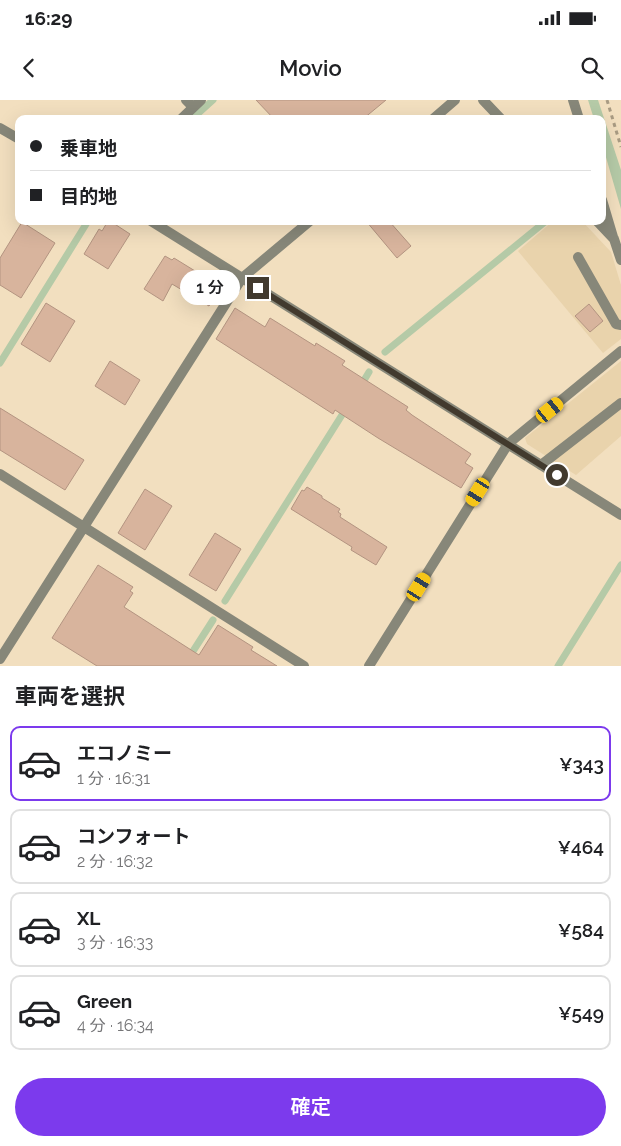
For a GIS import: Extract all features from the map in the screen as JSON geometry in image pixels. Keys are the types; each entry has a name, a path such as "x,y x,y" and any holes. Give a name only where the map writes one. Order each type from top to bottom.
{"street":[{"path":"438,115 455,100"},
{"path":"483,100 497,115"},
{"path":"573,100 578,115"},
{"path":"184,115 193,102"},
{"path":"0,128 15,137"},
{"path":"606,213 621,260"},
{"path":"157,225 621,515"},
{"path":"0,659 242,278 305,225"},
{"path":"601,225 614,239"},
{"path":"578,256 616,324 621,325"},
{"path":"369,666 508,444 621,351"},
{"path":"541,465 621,402"},
{"path":"0,474 304,666"}],"path":[{"path":"607,100 621,147"}],"shaded area":[{"path":"588,100 598,100 603,115 593,115"},
{"path":"606,124 621,170 621,209 606,157"},
{"path":"548,225 586,225 611,252 621,285 621,339 603,353 518,251"},
{"path":"621,361 621,436 576,475 527,444 525,438"}],"building":[{"path":"256,100 386,100 368,115 270,115"},
{"path":"20,225 27,225 55,243 21,298 0,285 0,258"},
{"path":"106,225 116,225 130,234 108,269 84,254 99,229 102,231"},
{"path":"369,225 393,225 411,246 397,258"},
{"path":"165,256 172,260 174,258 221,287 209,306 172,284 163,301 144,289"},
{"path":"46,303 75,321 50,362 21,344"},
{"path":"589,304 603,321 590,332 575,316"},
{"path":"235,308 265,327 270,318 315,346 316,343 345,361 342,365 408,407 406,410 412,415 471,454 465,463 473,468 461,488 335,410 333,414 216,339"},
{"path":"110,361 140,380 125,405 95,386"},
{"path":"0,408 84,460 65,490 0,450"},
{"path":"307,487 340,509 338,512 341,514 340,517 387,547 376,565 351,550 352,547 291,509 302,490 304,491"},
{"path":"145,489 172,506 145,550 118,533"},
{"path":"215,533 241,549 216,591 189,575"},
{"path":"98,565 133,587 130,591 133,593 124,607 199,655 218,625 253,647 251,650 277,666 97,666 52,638"}],"waterway":[{"path":"196,115 213,100"},
{"path":"0,363 86,225"},
{"path":"385,352 541,225"},
{"path":"360,387 369,372"},
{"path":"225,601 347,407"},
{"path":"558,666 621,565"},
{"path":"188,659 213,620"}],"route":[{"path":"258,288 557,475"}]}
